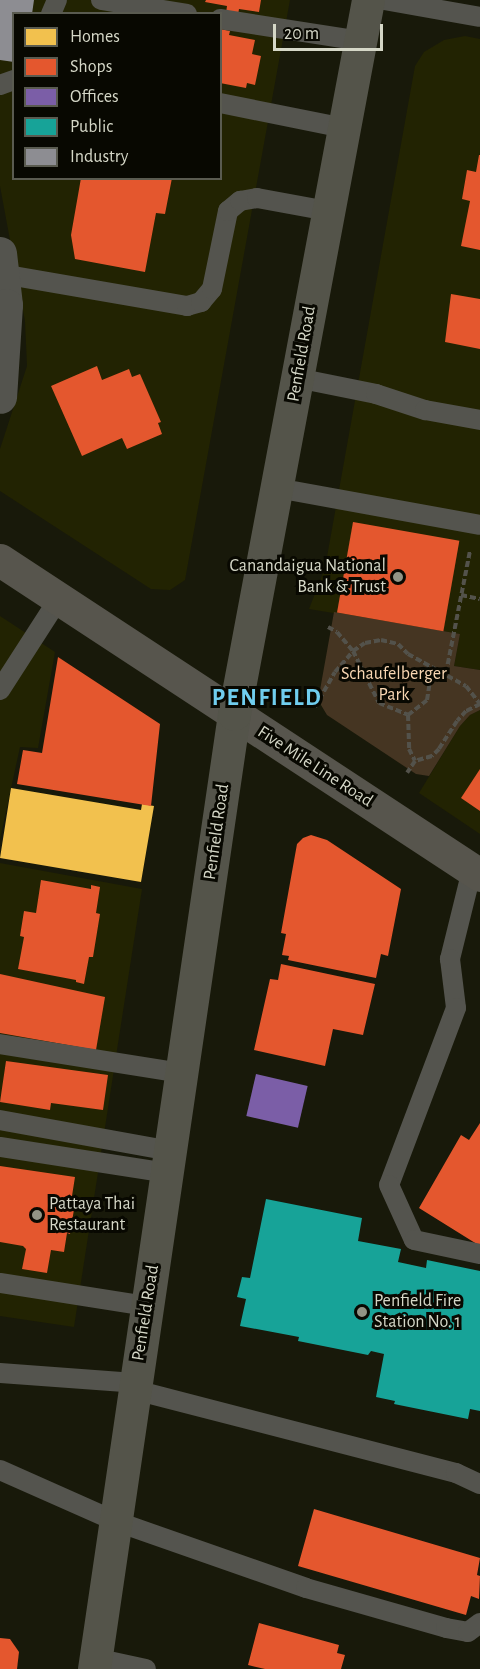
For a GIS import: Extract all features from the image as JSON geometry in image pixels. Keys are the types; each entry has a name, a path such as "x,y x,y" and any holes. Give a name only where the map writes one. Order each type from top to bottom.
{"main road":[{"name":"Penfield Road","path":"94,1664 234,714 368,0"},
{"name":"Five Mile Line Road","path":"0,560 60,597 476,873"}],"street":[{"path":"0,397 6,305 1,264"}],"lane":[{"path":"102,0 175,12"},
{"path":"384,0 480,17"},
{"path":"222,19 360,41"},
{"path":"222,103 344,128"},
{"path":"1,264 187,306 201,302 212,289 228,211 240,201 257,198 328,211"},
{"path":"297,378 376,394 425,410 480,420"},
{"path":"277,488 480,525"},
{"path":"0,690 60,597"},
{"path":"476,873 450,959 456,1008 389,1185 414,1240 480,1254"},
{"path":"0,1044 181,1073"},
{"path":"0,1120 168,1162"},
{"path":"0,1147 168,1162"},
{"path":"0,1283 147,1306"},
{"path":"0,1373 135,1387 456,1473 480,1484"},
{"path":"0,1470 115,1521 306,1588 435,1625 468,1632 480,1623"},
{"path":"94,1664 146,1669"}],"path":[{"path":"446,673 472,545"},
{"path":"461,595 480,599"},
{"path":"328,627 337,632 353,651 379,703 408,715"},
{"path":"315,707 335,672 353,651 366,643 381,640 398,644 408,654 466,686 480,704 466,711 432,756 415,761 407,773"},
{"path":"408,715 419,709 427,700 430,682 427,664"},
{"path":"408,715 409,749 415,761"}],"shaded area":[{"path":"0,0 290,0 185,580 170,590 151,589 0,491 0,449 27,366 25,321 0,186"},
{"path":"465,36 480,39 480,670 454,666 460,634 309,609 325,568 415,66 424,52 444,40"},
{"path":"0,616 55,652 38,748 20,747 0,839"},
{"path":"480,710 480,834 419,793 460,726 470,715"},
{"path":"0,863 142,889 74,1327 0,1316"}],"green space":[{"name":"Schaufelberger Park","path":"334,612 460,634 454,666 480,670 480,710 470,715 460,726 429,776 416,774 327,715 321,705 320,690"}],"building: Homes":[{"path":"11,788 141,810 142,804 154,806 141,882 0,858"}],"building: Shops":[{"path":"206,0 261,0 259,12 239,9 238,15 226,13 227,6 205,2"},
{"path":"222,29 230,31 229,35 255,40 252,54 261,56 255,85 247,83 246,88 222,83"},
{"path":"479,155 480,250 461,246 470,201 462,199 467,170 476,172"},
{"path":"81,180 172,180 165,214 156,213 145,272 75,259 71,235"},
{"path":"451,294 480,299 480,349 445,342"},
{"path":"97,366 102,380 129,369 132,377 140,374 161,422 158,423 162,434 127,449 122,438 82,456 51,386"},
{"name":"Canandaigua National Bank & Trust","path":"353,522 459,541 443,631 337,613"},
{"path":"58,657 160,724 151,806 17,784 23,750 42,753"},
{"path":"480,769 480,811 461,798"},
{"path":"311,835 327,840 401,889 388,956 381,954 376,978 288,960 289,956 282,955 286,934 281,933 297,844 303,838"},
{"path":"41,880 91,889 91,885 100,887 96,913 100,914 93,957 89,957 84,984 76,980 18,969 24,937 20,936 24,911 36,913"},
{"path":"281,964 375,984 363,1035 333,1029 325,1066 254,1050 270,979 278,980"},
{"path":"0,974 105,997 96,1050 0,1033"},
{"path":"6,1061 108,1075 103,1110 51,1103 50,1110 0,1102"},
{"path":"480,1123 480,1246 419,1208 461,1135 469,1140"},
{"name":"Pattaya Thai Restaurant","path":"0,1166 75,1177 72,1196 76,1197 70,1234 67,1233 64,1252 51,1250 47,1273 22,1269 26,1249 23,1246 0,1242"},
{"path":"314,1509 480,1558 477,1575 480,1576 479,1599 471,1596 466,1615 298,1566"},
{"path":"259,1623 339,1645 337,1653 345,1655 341,1669 265,1669 248,1665"},
{"path":"0,1638 10,1639 19,1652 17,1669 0,1669"}],"building: Offices":[{"path":"256,1074 308,1086 298,1128 246,1116"}],"building: Public":[{"name":"Penfield Fire Station No. 1","path":"266,1199 362,1218 358,1241 401,1249 398,1262 426,1268 427,1260 480,1271 480,1411 470,1409 468,1419 394,1404 395,1401 376,1397 384,1354 371,1351 368,1355 298,1341 299,1337 240,1326 246,1299 237,1297 242,1277 250,1278"}],"building: Industry":[{"path":"0,0 34,0 32,12 12,12 12,62 0,60"}],"place":[{"name":"Canandaigua National Bank & Trust","path":"398,577"},
{"name":"Pattaya Thai Restaurant","path":"37,1215"},
{"name":"Penfield Fire Station No. 1","path":"362,1312"}],"district":[{"name":"PENFIELD","path":"267,699"}]}
